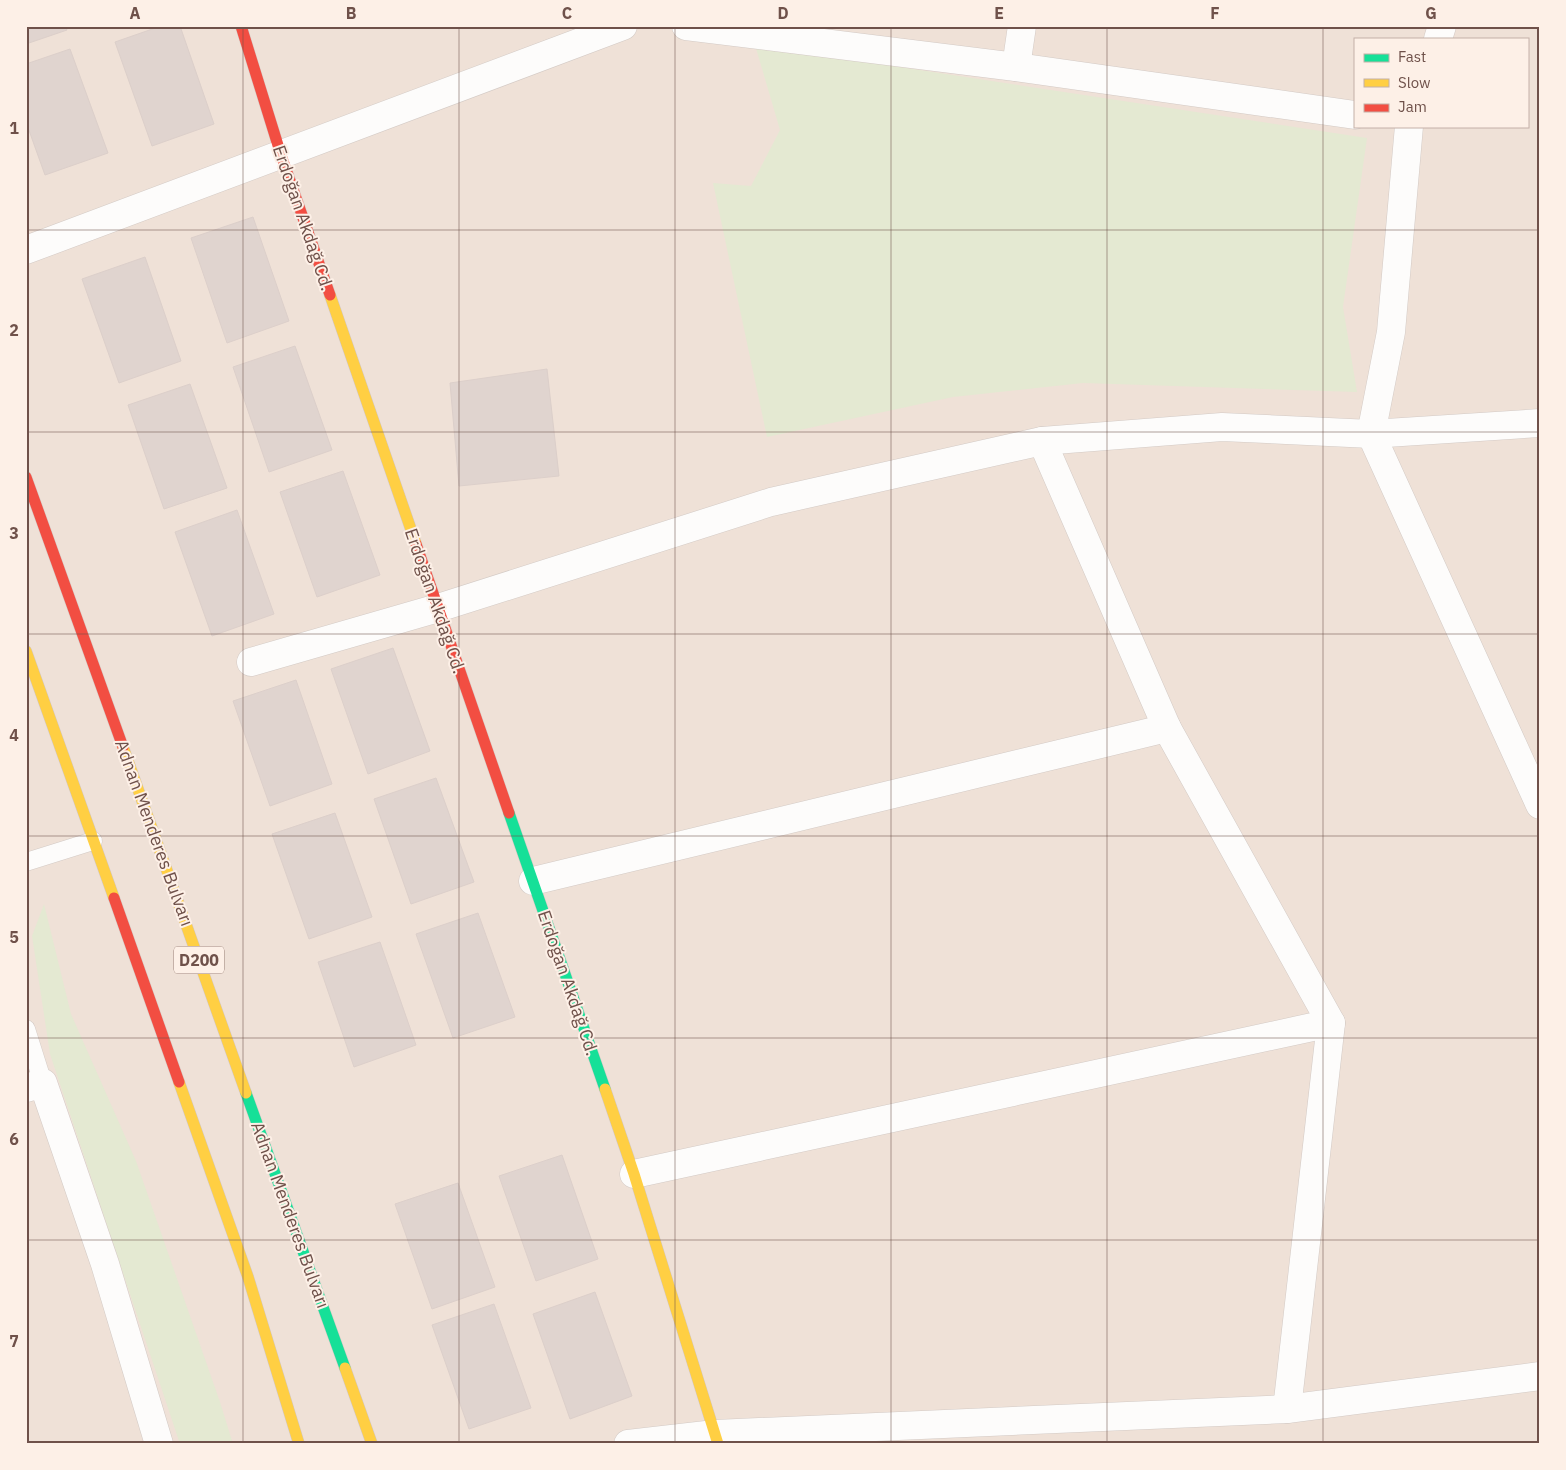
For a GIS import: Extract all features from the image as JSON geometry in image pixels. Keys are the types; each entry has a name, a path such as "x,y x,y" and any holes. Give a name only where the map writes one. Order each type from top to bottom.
{"main road":[{"name":"Erdoğan Akdağ Cd.","path":"241,26 281,155 634,1174 716,1439"},
{"name":"Adnan Menderes Bulvarı","path":"26,477 372,1444"},
{"path":"26,652 248,1278 299,1444"}],"street":[{"path":"28,244 281,155 622,26"},
{"path":"686,26 1016,67 1354,115"},
{"path":"1016,67 1022,26"},
{"path":"1438,38 1442,26"},
{"path":"1409,128 1391,332 1371,434 1540,805"},
{"path":"251,662 438,608 771,502 1042,441 1222,427 1371,434 1540,423"},
{"path":"1042,441 1167,728 1331,1023 1287,1409"},
{"path":"532,881 1167,728"},
{"path":"634,1174 1331,1023"},
{"path":"34,1085 105,1264 159,1444"},
{"path":"628,1444 1287,1409 1540,1376"}],"lane":[{"path":"26,862 93,841"},
{"path":"26,1029 34,1085"}],"shaded area":[{"path":"26,26 1540,26 1540,1444 26,1444"}],"green space":[{"path":"755,45 1367,138 1343,307 1357,392 1083,383 953,397 767,437 713,183 751,186 780,130"},
{"path":"44,904 71,1014 136,1161 233,1444 180,1444 50,1054 32,936"}],"building":[{"path":"26,26 65,26 67,30 26,44"},
{"path":"161,26 180,26 214,124 152,146 115,42"},
{"path":"70,49 108,153 45,175 26,122 26,64"},
{"path":"253,217 289,321 227,343 191,238"},
{"path":"145,257 181,361 119,383 82,279"},
{"path":"295,346 332,450 269,472 233,367"},
{"path":"547,369 559,476 459,486 450,383"},
{"path":"190,384 227,488 164,509 128,405"},
{"path":"343,471 380,575 317,597 280,492"},
{"path":"237,510 274,614 212,636 175,532"},
{"path":"393,648 430,751 368,774 331,669"},
{"path":"296,680 332,784 270,806 233,701"},
{"path":"436,778 474,882 411,904 374,799"},
{"path":"335,813 372,917 309,939 272,834"},
{"path":"478,913 515,1017 453,1038 416,934"},
{"path":"380,942 416,1045 354,1067 318,962"},
{"path":"562,1155 598,1259 536,1281 499,1176"},
{"path":"458,1183 495,1287 432,1309 395,1204"},
{"path":"595,1292 632,1396 570,1419 533,1314"},
{"path":"494,1304 531,1408 469,1429 432,1325"}],"traffic: fast":[{"path":"509,813 605,1089"},
{"path":"246,1093 345,1368"}],"traffic: slow":[{"path":"330,295 416,544"},
{"path":"26,651 114,898"},
{"path":"123,747 246,1093"},
{"path":"179,1082 248,1277 299,1444"},
{"path":"605,1089 634,1174 718,1444"},
{"path":"345,1368 372,1444"}],"traffic: jam":[{"path":"241,26 281,155 330,295"},
{"path":"26,477 123,747"},
{"path":"416,544 509,813"},
{"path":"114,898 179,1082"}]}
